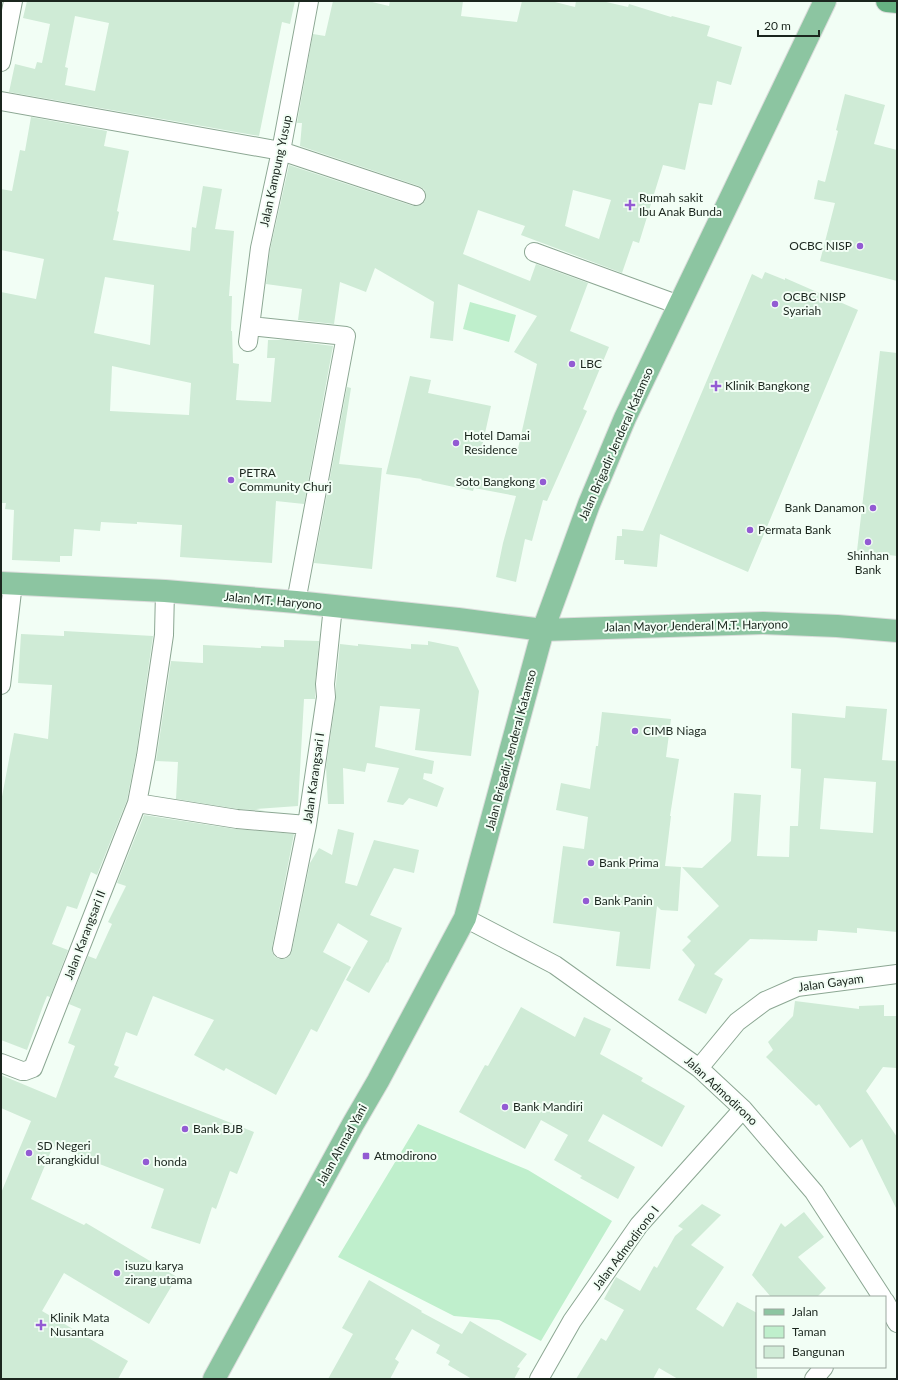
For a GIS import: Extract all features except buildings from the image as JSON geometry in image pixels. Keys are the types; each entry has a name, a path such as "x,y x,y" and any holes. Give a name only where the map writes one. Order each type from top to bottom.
{"highway":[{"path":"887,1 897,2"}],"main road":[{"name":"Jalan Brigadir Jenderal Katamso","path":"466,914 543,630 589,504 625,418 826,1"},
{"name":"Jalan MT. Haryono","path":"7,583 165,591 296,602 543,630"},
{"name":"Jalan Mayor Jenderal M.T. Haryono","path":"543,630 763,623 836,626 897,631"},
{"name":"Jalan Ahmad Yani","path":"214,1379 353,1124 378,1082 466,914"}],"street":[{"path":"1,62 13,1"},
{"name":"Jalan Kampung Yusup","path":"296,602 346,336 249,334 260,248 281,151 309,1"},
{"path":"1,102 281,151 416,196"},
{"path":"534,252 679,305"},
{"path":"1,685 7,583"},
{"name":"Jalan Karangsari II","path":"1,1063 22,1071 33,1068 137,803 146,756 164,635 165,591"},
{"name":"Jalan Karangsari I","path":"282,949 307,825 326,697 325,684 333,606"},
{"path":"137,803 237,819 307,825"},
{"name":"Jalan Admodirono","path":"466,914 555,965 699,1068 743,1109 814,1192 881,1296"},
{"name":"Jalan Gayam","path":"699,1068 738,1022 765,1001 797,987 897,974"},
{"name":"Jalan Admodirono I","path":"539,1379 572,1321 639,1225 743,1109"},
{"path":"886,1303 897,1323"},
{"path":"814,1379 823,1368"}],"green space":[{"path":"470,302 516,315 509,342 463,329"},
{"path":"418,1124 528,1170 612,1221 541,1341 499,1320 454,1316 338,1257"}],"place":[{"name":"Rumah sakit Ibu Anak Bunda","path":"630,205"},
{"name":"OCBC NISP","path":"860,246"},
{"name":"OCBC NISP Syariah","path":"775,304"},
{"name":"LBC","path":"572,364"},
{"name":"Klinik Bangkong","path":"716,386"},
{"name":"Hotel Damai Residence","path":"456,443"},
{"name":"PETRA Community Churj","path":"231,480"},
{"name":"Soto Bangkong","path":"543,482"},
{"name":"Bank Danamon","path":"873,508"},
{"name":"Permata Bank","path":"750,530"},
{"name":"Shinhan Bank","path":"868,542"},
{"name":"CIMB Niaga","path":"635,731"},
{"name":"Bank Prima","path":"591,863"},
{"name":"Bank Panin","path":"586,901"},
{"name":"Bank Mandiri","path":"505,1107"},
{"name":"Bank BJB","path":"185,1129"},
{"name":"SD Negeri Karangkidul","path":"29,1153"},
{"name":"Atmodirono","path":"366,1156"},
{"name":"honda","path":"146,1162"},
{"name":"isuzu karya zirang utama","path":"117,1273"},
{"name":"Klinik Mata Nusantara","path":"41,1325"}]}
